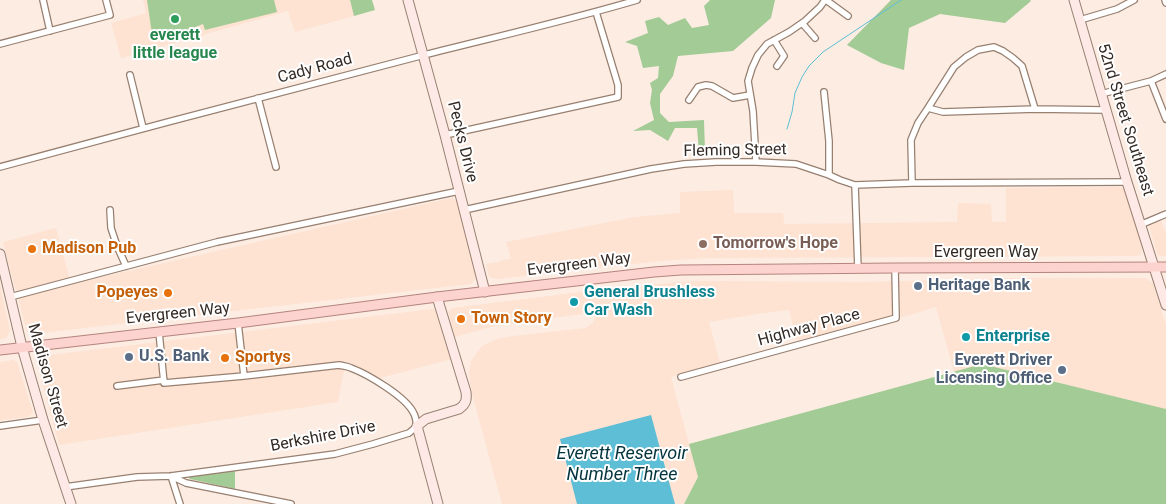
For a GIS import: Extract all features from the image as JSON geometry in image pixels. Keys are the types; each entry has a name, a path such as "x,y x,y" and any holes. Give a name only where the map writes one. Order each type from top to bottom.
{"main road":[{"name":"Evergreen Way","path":"0,350 238,323 437,296 676,270 1166,267"}],"street":[{"path":"43,0 50,30"},
{"path":"0,44 110,15 106,0"},
{"name":"Pecks Drive","path":"408,0 485,292"},
{"name":"Cady Road","path":"0,167 637,0"},
{"path":"756,162 753,111 748,81 758,55 767,44 802,23 826,0 848,16"},
{"name":"52nd Street Southeast","path":"1074,0 1127,182 1166,305"},
{"path":"1080,20 1117,9 1134,0"},
{"path":"445,135 618,97 618,85 596,12"},
{"path":"802,23 815,38"},
{"path":"774,40 784,56 777,66"},
{"path":"912,183 911,140 918,123 954,68 966,57 978,50 994,47 1003,51 1022,66 1035,110"},
{"path":"1101,94 1150,81 1166,74"},
{"path":"130,75 143,128"},
{"path":"1150,81 1166,119"},
{"path":"689,100 698,87 706,85 712,86 734,98 750,94"},
{"path":"824,92 829,141 829,175"},
{"path":"258,98 276,167"},
{"path":"928,108 942,112 1106,110"},
{"name":"Fleming Street","path":"464,210 651,169 716,162 796,164 855,185 1127,182"},
{"path":"855,185 858,269"},
{"path":"10,297 217,242 459,191"},
{"path":"110,210 111,228 126,266"},
{"path":"1140,225 1166,214"},
{"name":"Madison Street","path":"0,254 22,347 43,420 71,504"},
{"name":"Highway Place","path":"680,377 896,318 896,268"},
{"name":"Berkshire Drive","path":"65,487 137,478 171,476 335,454 409,433 426,419 460,409 467,400 466,392 437,296"},
{"path":"238,323 244,376"},
{"path":"159,332 164,383 339,365 350,367 390,390 406,403 414,414 438,504"},
{"path":"117,386 164,380"},
{"path":"0,426 43,420"},
{"path":"171,476 180,504"},
{"path":"171,476 186,483 291,504"}],"shaded area":[{"path":"143,0 350,0 354,16 295,32 288,11 121,58 111,23 146,13"},
{"path":"1121,187 1125,190 1142,247 1140,255 1136,256 706,258 660,261 497,279 489,277 486,264 511,259 506,242 635,217 680,213 680,192 733,190 734,213 783,213 784,224 957,222 958,203 991,204 992,222 1006,222 1006,188"},
{"path":"452,198 458,202 478,276 471,284 32,334 27,332 3,242 56,228 71,284"},
{"path":"1161,221 1166,234 1166,256 1157,254 1149,225"},
{"path":"1015,278 1145,278 1153,283 1166,325 1166,409 982,364 954,372 936,307 910,315 797,340 789,310 709,322 720,362 671,377 698,477 684,504 502,504 472,394 469,373 471,361 482,346 497,339 586,328 593,323 597,312 494,326 455,337 448,312 452,308 597,290 691,281 864,282"},
{"path":"0,285 10,331 6,338 0,339"},
{"path":"433,309 438,311 452,359 380,378 345,361 338,402 59,445 37,363 41,356"},
{"path":"13,360 17,362 33,412 27,417 0,420 0,362"}],"green space":[{"path":"147,0 274,0 277,12 205,30 203,24 175,36 157,40 152,34"},
{"path":"350,0 372,0 375,10 354,16"},
{"path":"710,0 775,0 771,18 733,51 678,56 673,76 660,94 660,113 669,122 704,120 705,151 699,152 697,128 675,128 668,141 650,130 633,131 654,120 650,103 652,90 650,83 658,78 659,66 643,68 637,46 625,42 648,33 645,21 659,17 668,25 685,18 692,28 709,25 704,6"},
{"path":"891,0 1031,1 1005,23 940,14 909,28 904,70 881,63 847,45"},
{"path":"982,364 1166,409 1166,504 684,504 698,477 689,444"},
{"path":"235,470 235,489 189,478 189,476"}],"water":[{"name":"Everett Reservoir Number Three","path":"651,415 675,504 577,504 560,439"}],"waterway":[{"path":"787,129 795,93 809,66 823,52 901,0"}],"place":[{"name":"everett little league","path":"175,19"},
{"name":"Tomorrow's Hope","path":"703,244"},
{"name":"Madison Pub","path":"32,249"},
{"name":"Heritage Bank","path":"918,286"},
{"name":"Popeyes","path":"168,293"},
{"name":"General Brushless Car Wash","path":"574,302"},
{"name":"Town Story","path":"461,319"},
{"name":"Enterprise","path":"966,337"},
{"name":"U.S. Bank","path":"129,357"},
{"name":"Sportys","path":"225,358"},
{"name":"Everett Driver Licensing Office","path":"1062,370"}]}
